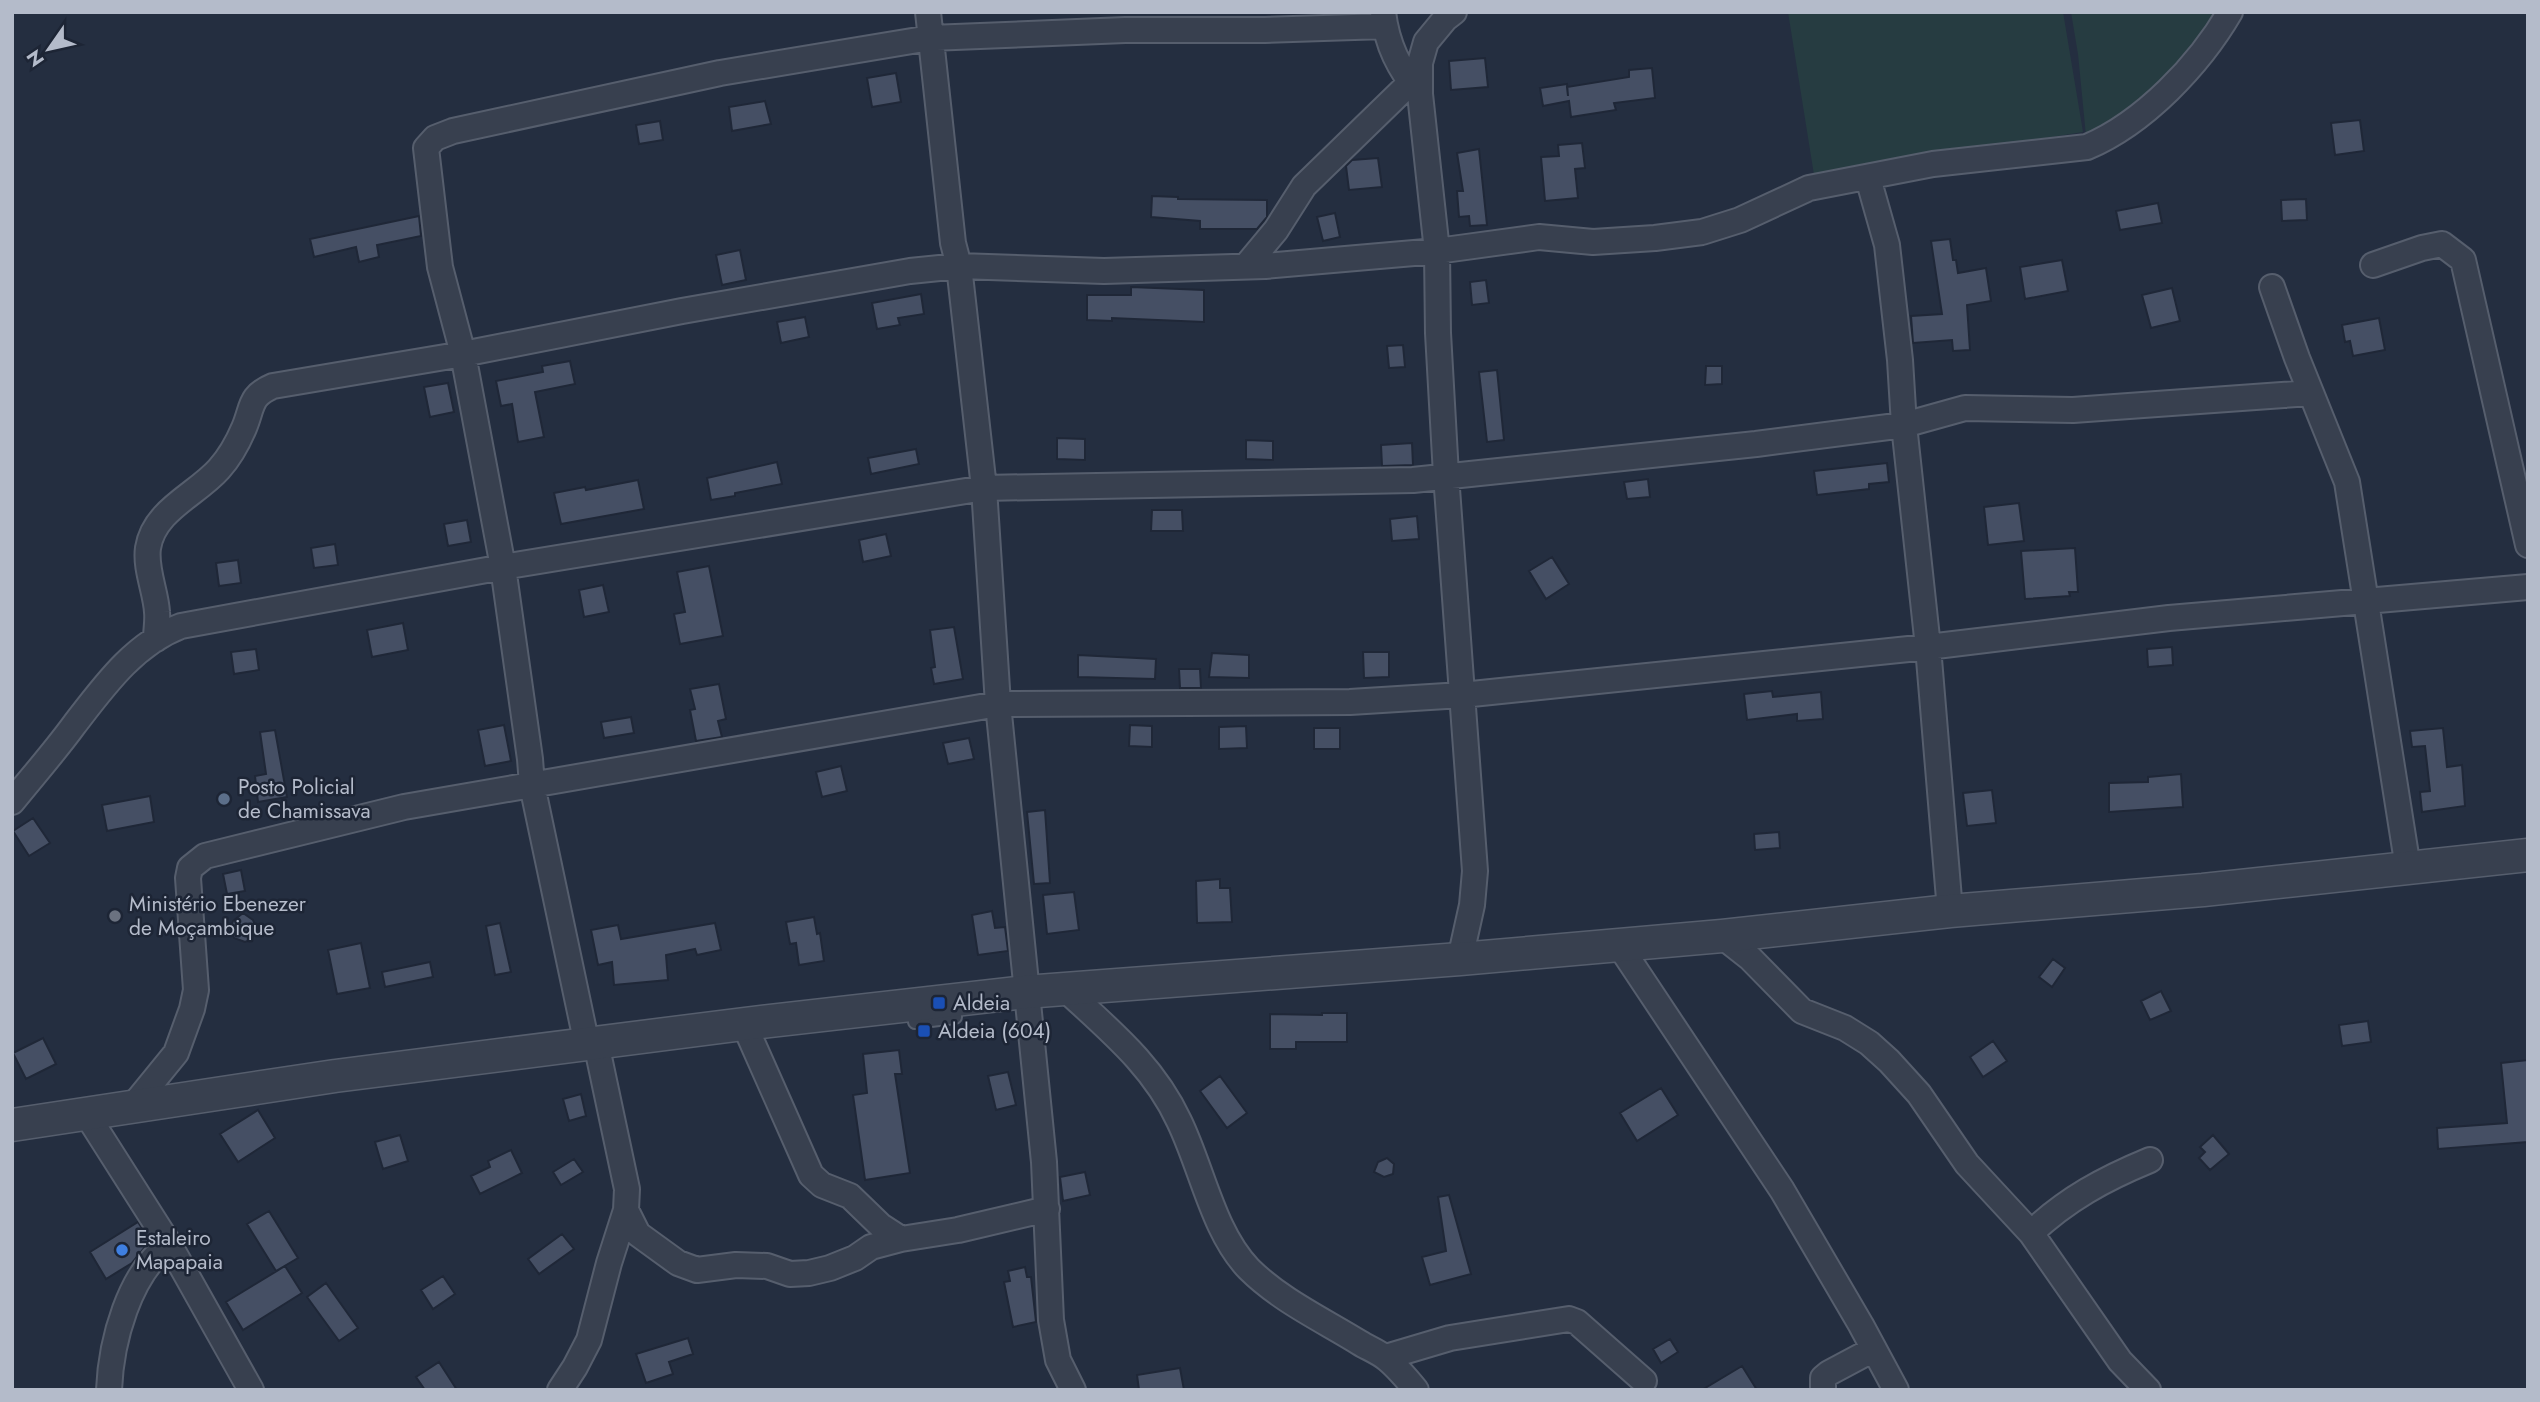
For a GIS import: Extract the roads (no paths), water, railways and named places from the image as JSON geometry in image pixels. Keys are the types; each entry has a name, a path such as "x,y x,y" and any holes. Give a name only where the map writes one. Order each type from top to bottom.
{"street":[{"path":"928,12 953,243 959,266 984,488 998,704 1044,1162 1047,1274 1054,1345 1058,1360 1073,1390"},
{"path":"1454,12 1426,42 1415,89 1437,251 1446,475 1475,871 1472,905 1460,959"},
{"path":"156,639 158,611 152,593 148,549 156,528 169,511 219,469 245,426 252,401 262,391 273,386 463,354 682,311 910,271 959,266 1104,271 1246,267 1437,251 1539,237 1593,243 1702,232 1740,220 1809,188 1933,164 2087,147 2101,141 2152,105 2187,71 2216,36 2230,12"},
{"path":"560,1390 576,1367 589,1339 626,1210 626,1189 531,785 530,759 503,567 463,354 440,267 426,148 435,138 453,131 720,73 930,38 1125,30 1265,30 1384,19 1390,47 1404,75 1415,89"},
{"path":"1246,267 1276,230 1304,186 1415,89"},
{"path":"1868,178 1888,245 1928,647 1950,911"},
{"path":"2373,265 2442,244 2463,260 2528,545"},
{"path":"2273,287 2347,482 2409,868"},
{"path":"12,802 90,702 133,656 156,639 181,626 503,567 984,488 1413,480 1756,444 1904,425 1965,408 2073,410 2311,393"},
{"path":"132,1107 176,1054 192,1009 196,990 188,878 190,869 205,856 404,807 998,704 1350,702 1462,695 1928,647 2169,618 2528,587"},
{"path":"14,1123 87,1115 335,1076 744,1024 1025,992 1722,936 1950,911 2203,890 2528,855"},
{"path":"1722,936 1750,958 1802,1011 1845,1028 1869,1043 1889,1061 1919,1094 1942,1132 1967,1164 2031,1233 2120,1361 2148,1390"},
{"path":"1619,945 1782,1190 1896,1390"},
{"path":"1065,989 1123,1040 1151,1076 1178,1118 1224,1233 1249,1269 1279,1293 1386,1357 1416,1390"},
{"path":"744,1024 811,1175 821,1185 850,1196 881,1226 901,1238"},
{"path":"87,1115 169,1244 251,1390"},
{"path":"2031,1233 2055,1210 2078,1194 2150,1160"},
{"path":"626,1210 638,1234 678,1264 697,1270 736,1265 767,1266 790,1274 830,1268 855,1258 871,1247 901,1238 958,1230 1047,1209"},
{"path":"108,1390 127,1302 143,1273 158,1253 169,1244"},
{"path":"1386,1357 1450,1338 1569,1319 1577,1322 1644,1381"},
{"path":"1823,1390 1824,1378 1829,1373 1874,1349"}],"place":[{"name":"Posto Policial de Chamissava","path":"224,799"},
{"name":"Ministério Ebenezer de Moçambique","path":"115,916"},
{"name":"Aldeia","path":"939,1003"},
{"name":"Aldeia (604)","path":"924,1031"},
{"name":"Estaleiro Mapapaia","path":"122,1250"}]}
